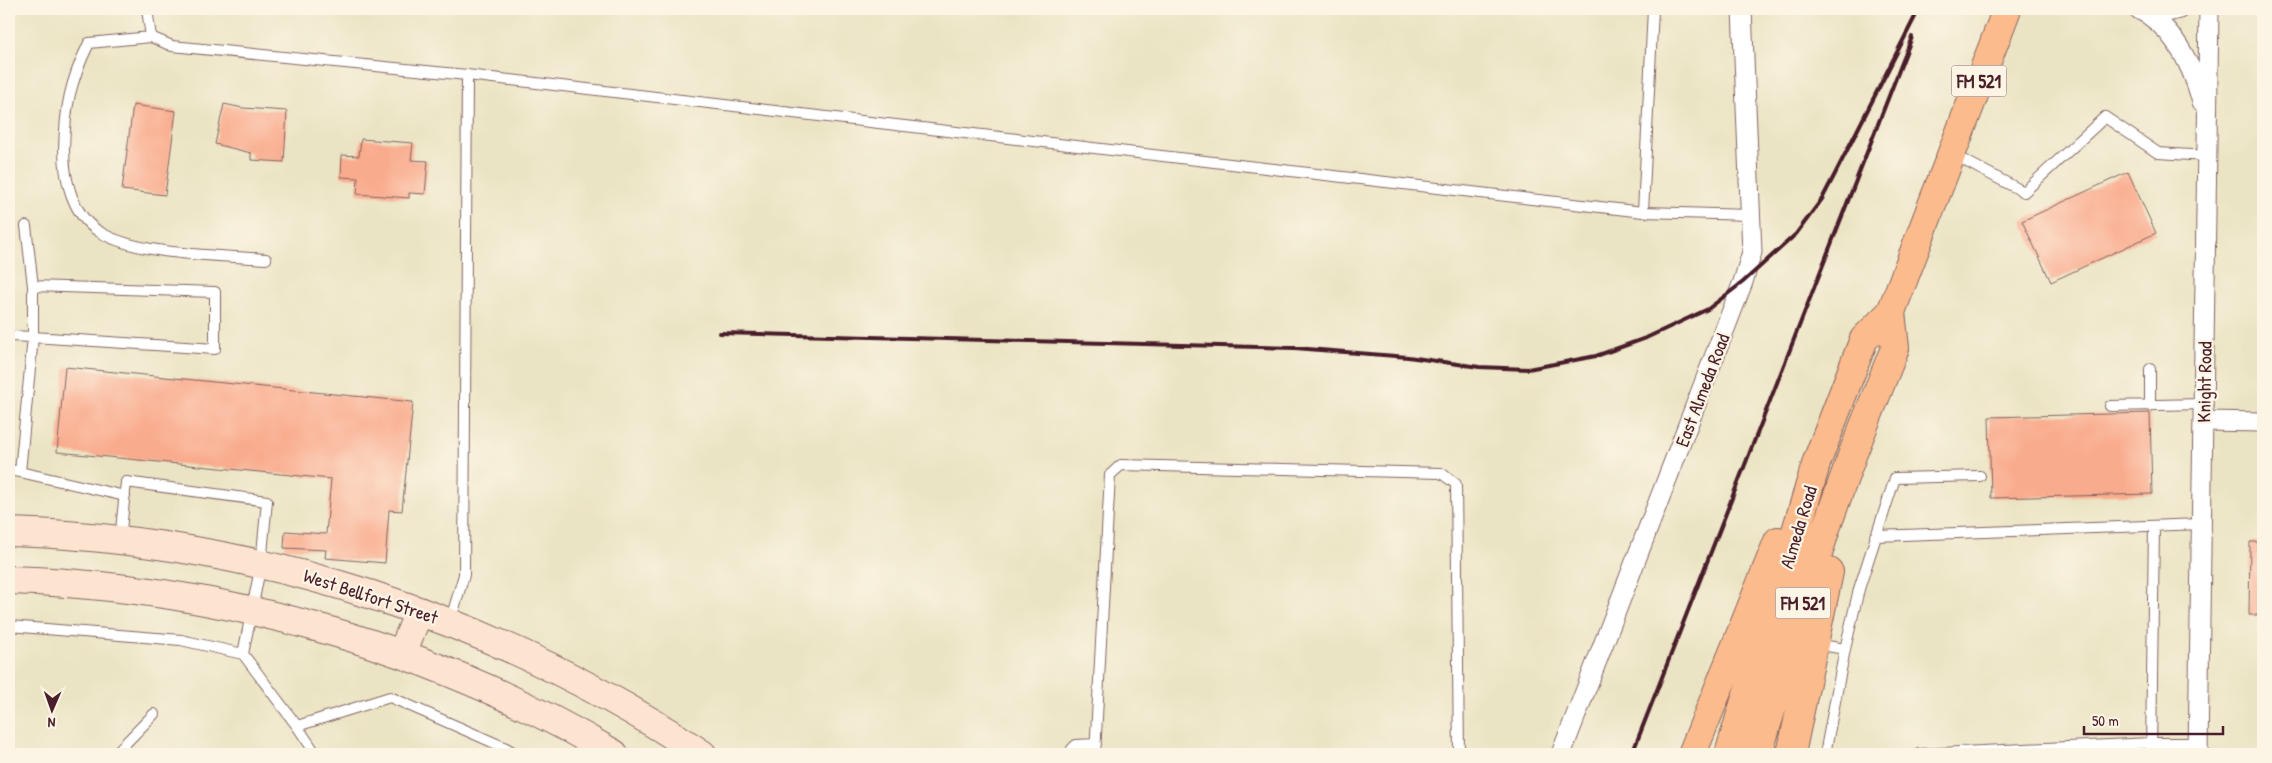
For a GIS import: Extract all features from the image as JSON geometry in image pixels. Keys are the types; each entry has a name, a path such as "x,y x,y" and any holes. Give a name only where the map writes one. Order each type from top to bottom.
{"main road":[{"name":"Almeda Road","path":"1729,754 1817,461 1864,339 1891,312 2007,9"},
{"name":"Almeda Road","path":"1758,754 1825,531 1853,453 1895,348 1891,312"},
{"path":"1791,754 1853,453"},
{"path":"1692,754 1769,561 1817,461"},
{"name":"West Bellfort Street","path":"9,532 60,533 120,540 261,564 353,588 450,622 494,640 576,679 613,699 702,754"},
{"path":"9,580 90,584 140,590 252,610 296,621 402,654 527,708 614,754"},
{"path":"402,654 419,611"}],"street":[{"name":"East Almeda Road","path":"1561,754 1743,282 1752,252 1742,9"},
{"path":"2142,11 2167,12 2179,9"},
{"name":"Knight Road","path":"2198,749 2209,9"},
{"path":"2142,11 2170,32 2184,56 2195,78 2208,125"},
{"path":"2203,413 2263,422"}],"lane":[{"path":"147,9 151,37"},
{"path":"1643,212 1652,9"},
{"path":"266,259 181,252 128,244 98,231 84,219 71,197 64,163 65,111 75,72 89,43 151,37 172,46 467,75 1643,212 1751,214"},
{"path":"450,622 464,575 467,75"},
{"path":"1952,154 2024,192 2105,116 2158,153 2207,156"},
{"path":"20,472 33,337 33,286 26,226"},
{"path":"9,336 215,349 215,292 33,286"},
{"path":"2150,369 2150,406"},
{"path":"2110,406 2150,406 2203,413"},
{"path":"1072,754 1072,749 1076,745 1095,749 1110,475 1121,465 1441,473 1456,484 1459,754"},
{"path":"9,470 125,496"},
{"path":"1825,754 1845,649 1875,536 1895,478 1980,476"},
{"path":"120,540 126,482 267,502 261,564 243,654"},
{"path":"1875,536 2202,524"},
{"path":"2151,754 2154,526"},
{"path":"9,626 181,640 243,654 316,754"},
{"path":"1814,644 1845,649"},
{"path":"297,726 390,697 516,754"},
{"path":"115,754 154,714"},
{"path":"1919,754 2151,743 2198,749"}],"building":[{"path":"224,104 243,108 287,111 284,162 251,160 251,153 215,144"},
{"path":"133,105 176,111 165,195 122,190"},
{"path":"361,139 413,143 411,160 428,161 425,194 409,193 409,198 357,194 358,178 341,177 342,155 359,156"},
{"path":"2128,172 2156,233 2051,282 2022,221"},
{"path":"65,367 413,402 402,511 389,510 385,563 325,558 326,550 284,548 285,531 326,534 331,479 57,452"},
{"path":"2150,413 2152,494 1991,498 1989,417"},
{"path":"2250,542 2263,542 2263,615 2249,615"}],"railway":[{"path":"720,333 1295,348 1408,357 1479,367 1528,369 1596,356 1646,338 1708,309 1743,282 1796,234 1822,199 1919,9"},
{"path":"1632,754 1912,37"}]}
